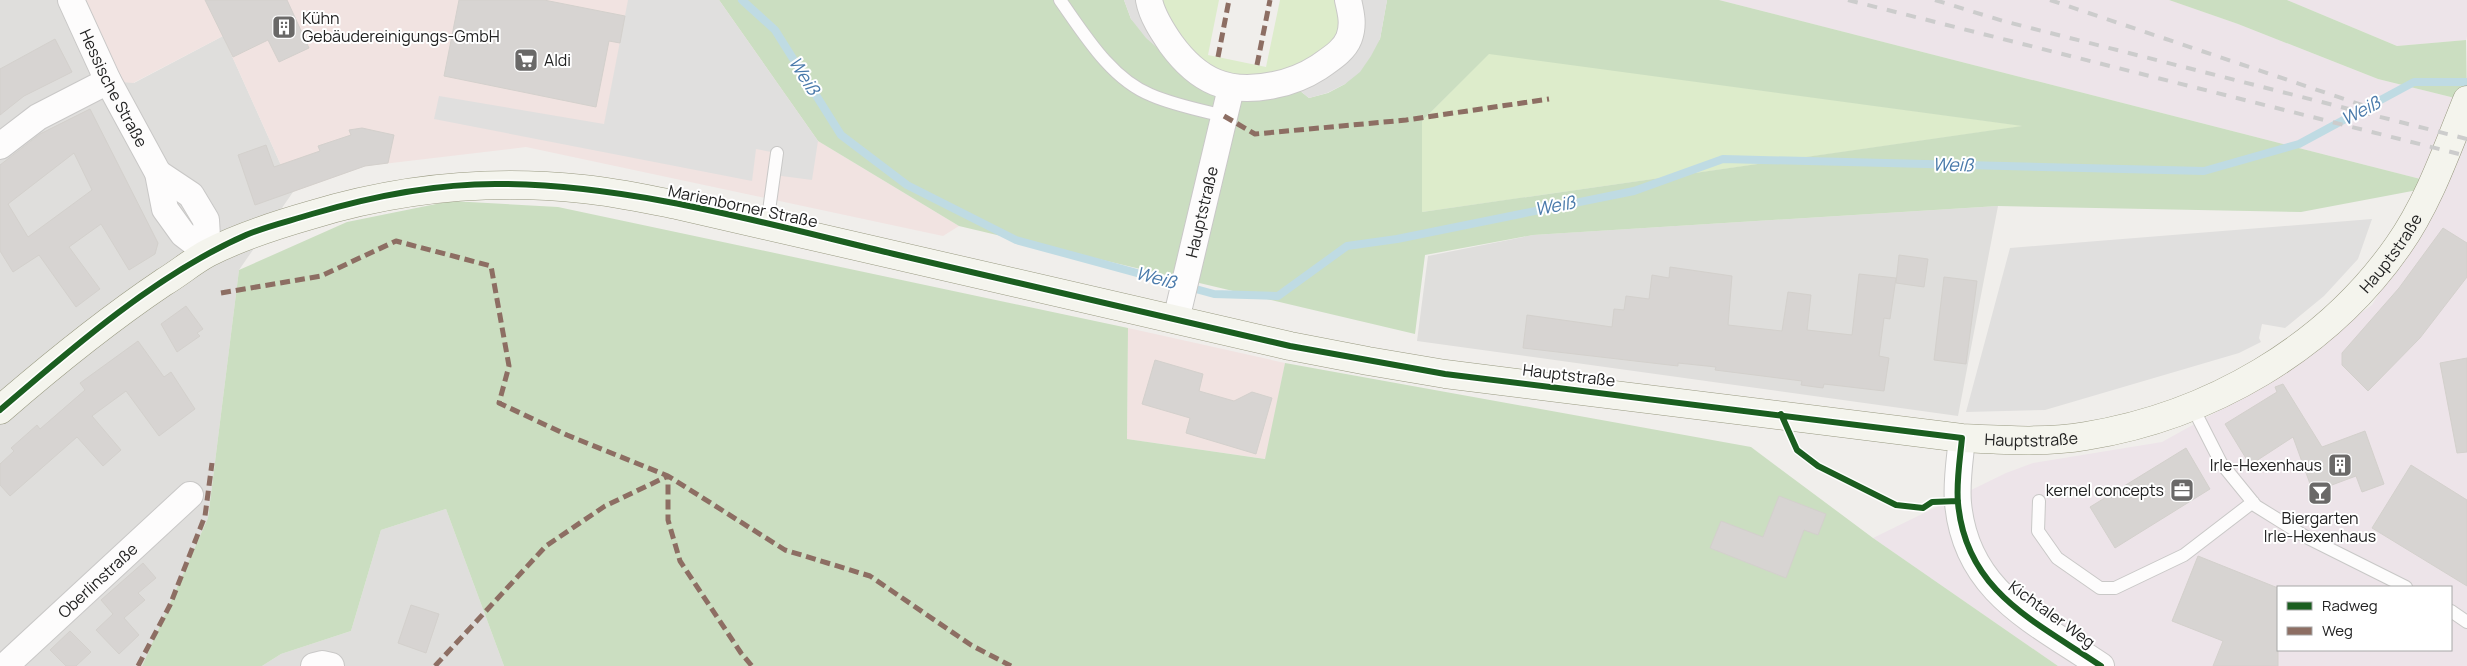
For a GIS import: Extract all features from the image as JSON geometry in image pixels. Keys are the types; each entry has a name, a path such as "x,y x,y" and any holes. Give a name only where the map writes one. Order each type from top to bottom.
{"main road":[{"name":"Hauptstraße","path":"1179,309 1290,346 1445,374 1962,438 2016,441 2086,436 2138,424 2193,408 2258,376 2322,330 2363,290 2398,246 2430,190 2467,100"},
{"name":"Marienborner Straße","path":"0,410 71,349 124,309 208,253 250,234 342,205 382,196 458,185 500,184 585,189 677,205 1179,309"}],"street":[{"name":"Hessische Straße","path":"71,0 108,81 158,174 191,195 206,220 208,253"},
{"path":"1149,0 1161,30 1177,52 1203,76 1230,88 1252,90 1289,82 1312,71 1339,53 1349,38 1351,30 1352,21 1348,0"},
{"path":"0,146 38,117 108,81"},
{"name":"Hauptstraße","path":"1179,309 1230,88"},
{"name":"Kichtaler Weg","path":"1962,438 1958,501 1963,534 1983,577 2001,596 2102,666"},
{"name":"Oberlinstraße","path":"5,666 190,495"},
{"path":"314,666 322,664 331,666"}],"lane":[{"path":"1060,0 1087,39 1124,80 1150,95 1224,116"},
{"path":"767,224 778,153"},
{"path":"2193,408 2221,463 2252,502 2306,537 2404,586"},
{"path":"2039,500 2038,531 2057,558 2100,588 2115,588 2184,555 2252,502"},
{"path":"2452,612 2467,622"}],"shaded area":[{"path":"0,0 71,0 134,83 223,36 293,192 239,270 208,518 142,666 0,666"},
{"path":"71,0 719,0 818,141 959,226 943,236 526,147 366,166 293,192 223,36 133,83 108,81"},
{"path":"628,0 719,0 818,141 812,180 774,175 777,153 756,149 752,181 434,119 439,96 604,124"},
{"path":"1124,0 1149,0 1170,59 1146,38 1131,19"},
{"path":"1348,0 1387,0 1380,39 1360,72 1345,84 1327,93 1309,98 1289,82 1339,53"},
{"path":"1719,0 2169,0 2238,24 2378,79 2467,101 2467,666 2058,666 1873,538 2006,473 2033,463 2162,442 2247,395 2372,305 2444,185"},
{"path":"2287,0 2467,0 2467,36 2466,40 2397,46"},
{"path":"1998,206 1958,416 1417,341 1428,256 1533,235"},
{"path":"2372,219 2358,259 2324,296 2285,328 2262,324 2259,338 2261,342 2239,353 2045,410 1966,412 2010,248"},
{"path":"1128,328 1285,363 1266,459 1127,439"},
{"path":"446,509 504,666 262,666 281,654 351,631 381,530"}],"green space":[{"path":"719,0 1124,0 1131,19 1203,76 1289,82 1309,98 1328,93 1345,84 1380,39 1387,0 1719,0 2444,185 2301,212 1998,206 1533,235 1425,255 1415,334 959,226 818,141","holes":["1489,54 2022,126 1422,212 1422,121"]},
{"path":"1149,0 1219,0 1208,55 1266,67 1280,0 1348,0 1352,21 1312,71 1213,82"},
{"path":"2169,0 2287,0 2397,46 2466,40 2467,101 2378,79 2238,24"},
{"path":"1489,53 2025,126 1422,212 1422,121"},
{"path":"451,201 558,207 1128,328 1127,439 1265,459 1285,363 1751,447 1873,538 2058,666 504,666 446,509 381,530 351,631 281,654 262,666 142,666 208,518 239,270 347,222"}],"building":[{"path":"205,0 287,0 309,48 279,62 268,40 233,57"},
{"name":"Aldi","path":"459,0 544,0 625,16 620,43 609,41 596,107 444,76"},
{"path":"55,39 72,72 24,96 0,115 0,69"},
{"path":"90,109 158,243 155,254 129,270 101,224 69,247 100,289 76,307 39,255 13,272 0,251 0,165 40,134","holes":["74,153 92,190 28,237 8,204"]},
{"path":"362,128 394,135 388,163 365,166 255,205 238,155 266,145 274,167 320,151 318,146 351,135 349,130"},
{"path":"2443,228 2467,243 2467,277 2420,338 2368,391 2342,365 2342,353 2399,288"},
{"path":"1899,255 1928,259 1924,287 1896,283"},
{"path":"1670,267 1732,276 1728,325 1782,331 1788,292 1811,295 1807,330 1852,335 1859,274 1896,278 1890,319 1884,318 1879,356 1889,358 1884,391 1824,384 1823,388 1801,385 1802,381 1715,370 1716,367 1678,363 1678,366 1523,348 1527,315 1612,327 1614,309 1624,310 1626,296 1649,299 1652,275 1669,278"},
{"path":"1944,277 1977,281 1966,364 1934,360"},
{"path":"186,306 203,329 197,333 200,336 177,352 161,324"},
{"path":"138,341 164,377 171,372 195,409 159,436 126,391 92,416 121,450 103,466 77,437 10,496 0,485 0,464 14,451 11,448 37,425 40,429 85,390 80,383"},
{"path":"2467,358 2467,452 2457,453 2440,363"},
{"path":"1155,360 1203,374 1199,391 1234,401 1252,392 1272,398 1256,454 1186,433 1190,418 1142,404"},
{"path":"2283,384 2322,447 2365,431 2384,484 2362,492 2356,476 2313,492 2293,437 2250,465 2225,424 2277,392 2275,387"},
{"path":"2186,448 2210,489 2115,548 2090,507"},
{"path":"2411,465 2467,500 2467,586 2372,528"},
{"path":"1779,496 1826,514 1818,535 1804,530 1786,578 1710,548 1721,521 1763,537"},
{"path":"2198,556 2277,588 2278,666 2213,666 2223,641 2172,621"},
{"path":"143,563 156,578 138,593 145,600 124,618 139,635 119,654 96,630 113,614 101,600"},
{"path":"411,605 439,614 426,653 398,643"},
{"path":"70,631 91,652 76,666 66,666 50,650"}],"waterway":[{"name":"Weiß","path":"742,0 775,30 841,135 907,185 1016,240 1214,294 1278,296 1347,246 1397,239 1634,191 1723,159 2204,171 2299,144 2414,82 2467,82"}],"railway":[{"path":"1848,0 2467,156"},
{"path":"1935,0 2003,21 2467,139"},
{"path":"2050,0 2377,110"}],"marked path":[{"path":"1218,57 1229,0"},
{"path":"1257,65 1270,0"},
{"path":"1224,116 1255,134 1406,120 1549,99"},
{"path":"221,293 321,276 396,241 491,266 509,366 499,403 567,435 668,476 668,520 680,561 741,653 752,666"},
{"path":"138,666 170,605 205,516 212,463"},
{"path":"435,666 546,546 605,506 668,476 785,550 870,576 971,645 1011,666"}],"cycle path":[{"path":"0,410 86,337 148,291 213,251 270,226 382,196 429,188 502,184 601,191 700,208 749,219 1290,346 1445,374 1962,438 1958,503 1964,534 1974,560 1989,582 2008,601 2029,618 2101,666"},
{"path":"1781,414 1797,450 1818,466 1896,505 1923,508 1932,502 1958,501"}],"place":[{"name":"Kühn Gebäudereinigungs-GmbH","path":"284,27"},
{"name":"Aldi","path":"526,60"},
{"name":"Irle-Hexenhaus","path":"2340,465"},
{"name":"kernel concepts","path":"2182,490"},
{"name":"Biergarten Irle-Hexenhaus","path":"2320,493"}]}
